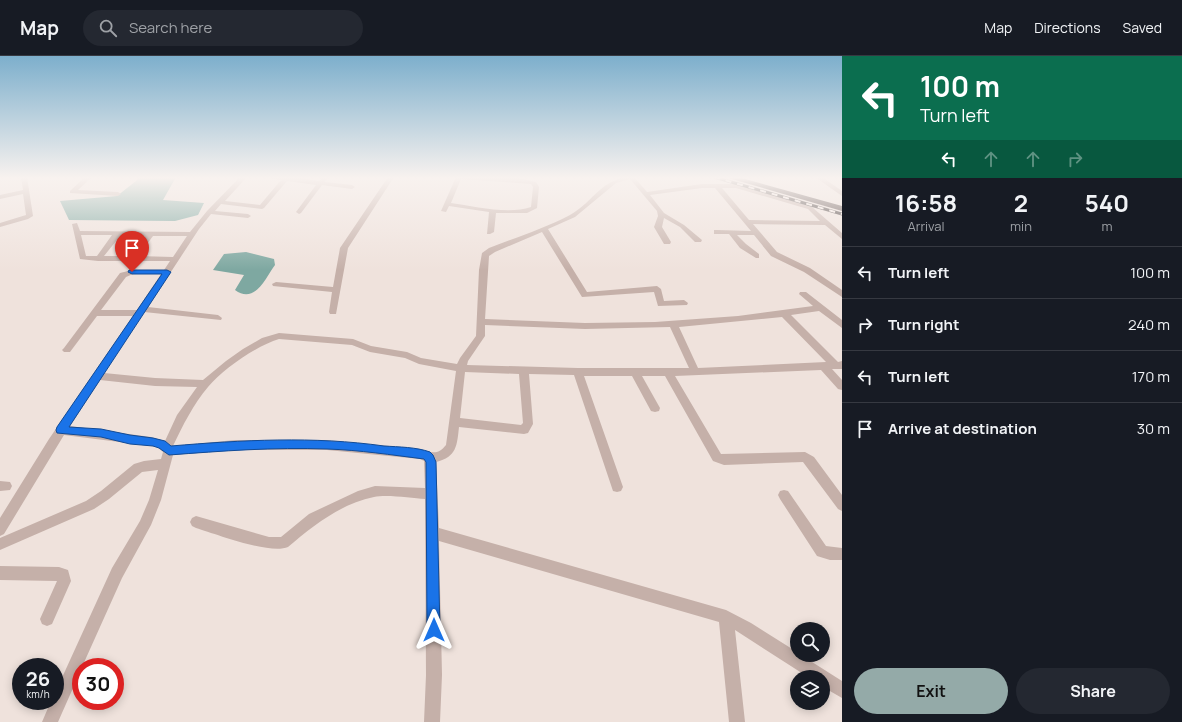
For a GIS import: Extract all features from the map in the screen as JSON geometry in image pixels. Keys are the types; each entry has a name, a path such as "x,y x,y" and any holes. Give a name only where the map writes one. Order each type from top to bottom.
{"street":[{"path":"0,225 29,217 29,208"},
{"path":"0,530 61,430 193,234 213,208"},
{"path":"300,212 303,208"},
{"path":"333,312 344,248 370,208"},
{"path":"463,208 513,212 533,208"},
{"path":"61,430 101,433 153,442 168,449 235,445 327,444 421,454 430,458 438,458 447,453 451,446 463,360 480,336 482,270 485,255 492,250 574,216 583,208"},
{"path":"657,208 661,214 678,223 698,240"},
{"path":"735,208 774,254 807,270 842,294"},
{"path":"809,208 842,237"},
{"path":"490,232 493,210"},
{"path":"209,212 248,216"},
{"path":"661,214 658,227 668,242"},
{"path":"747,222 826,223"},
{"path":"75,224 83,257 176,259"},
{"path":"544,229 585,295 657,289 661,304 684,303"},
{"path":"717,232 755,233"},
{"path":"731,232 743,246 756,256"},
{"path":"98,258 118,233"},
{"path":"132,259 151,233"},
{"path":"77,234 193,234"},
{"path":"67,350 125,274 132,272 167,272"},
{"path":"276,284 336,290"},
{"path":"803,294 842,325"},
{"path":"481,322 599,326 673,323 784,314 821,308"},
{"path":"95,313 141,311 218,318"},
{"path":"784,314 839,365"},
{"path":"673,323 695,372"},
{"path":"50,722 117,573 145,526 156,500 166,464 168,449 181,418 205,384 229,363 265,340 279,336 353,342 370,349 407,355 419,361 461,368 578,372 695,372 839,365"},
{"path":"823,366 842,386"},
{"path":"455,422 524,430 528,424 524,370"},
{"path":"578,372 617,487"},
{"path":"635,372 655,408"},
{"path":"668,372 717,458 724,460 805,457 810,460 842,505"},
{"path":"97,376 155,382 205,384"},
{"path":"430,458 433,533 434,675 432,722"},
{"path":"0,544 90,505 105,495 138,468 166,464"},
{"path":"196,522 269,543 283,543 323,512 362,495 382,491 432,494"},
{"path":"784,495 822,551 830,554 842,554"},
{"path":"433,533 726,617 746,628 811,670"},
{"path":"0,572 63,575 64,581 48,619"},
{"path":"726,617 737,722"},
{"path":"830,682 842,690"}],"water":[{"path":"63,208 201,208 198,215 175,221 69,220"},
{"path":"246,252 274,259 275,265 259,288 254,292 242,294 235,290 244,275 213,270 224,254"}],"railway":[{"path":"822,208 842,214"}],"route":[{"path":"132,272 167,272 61,430 101,433 153,442 162,444 167,447 169,451 235,445 327,444 426,455 430,458 431,462 434,630"}]}
